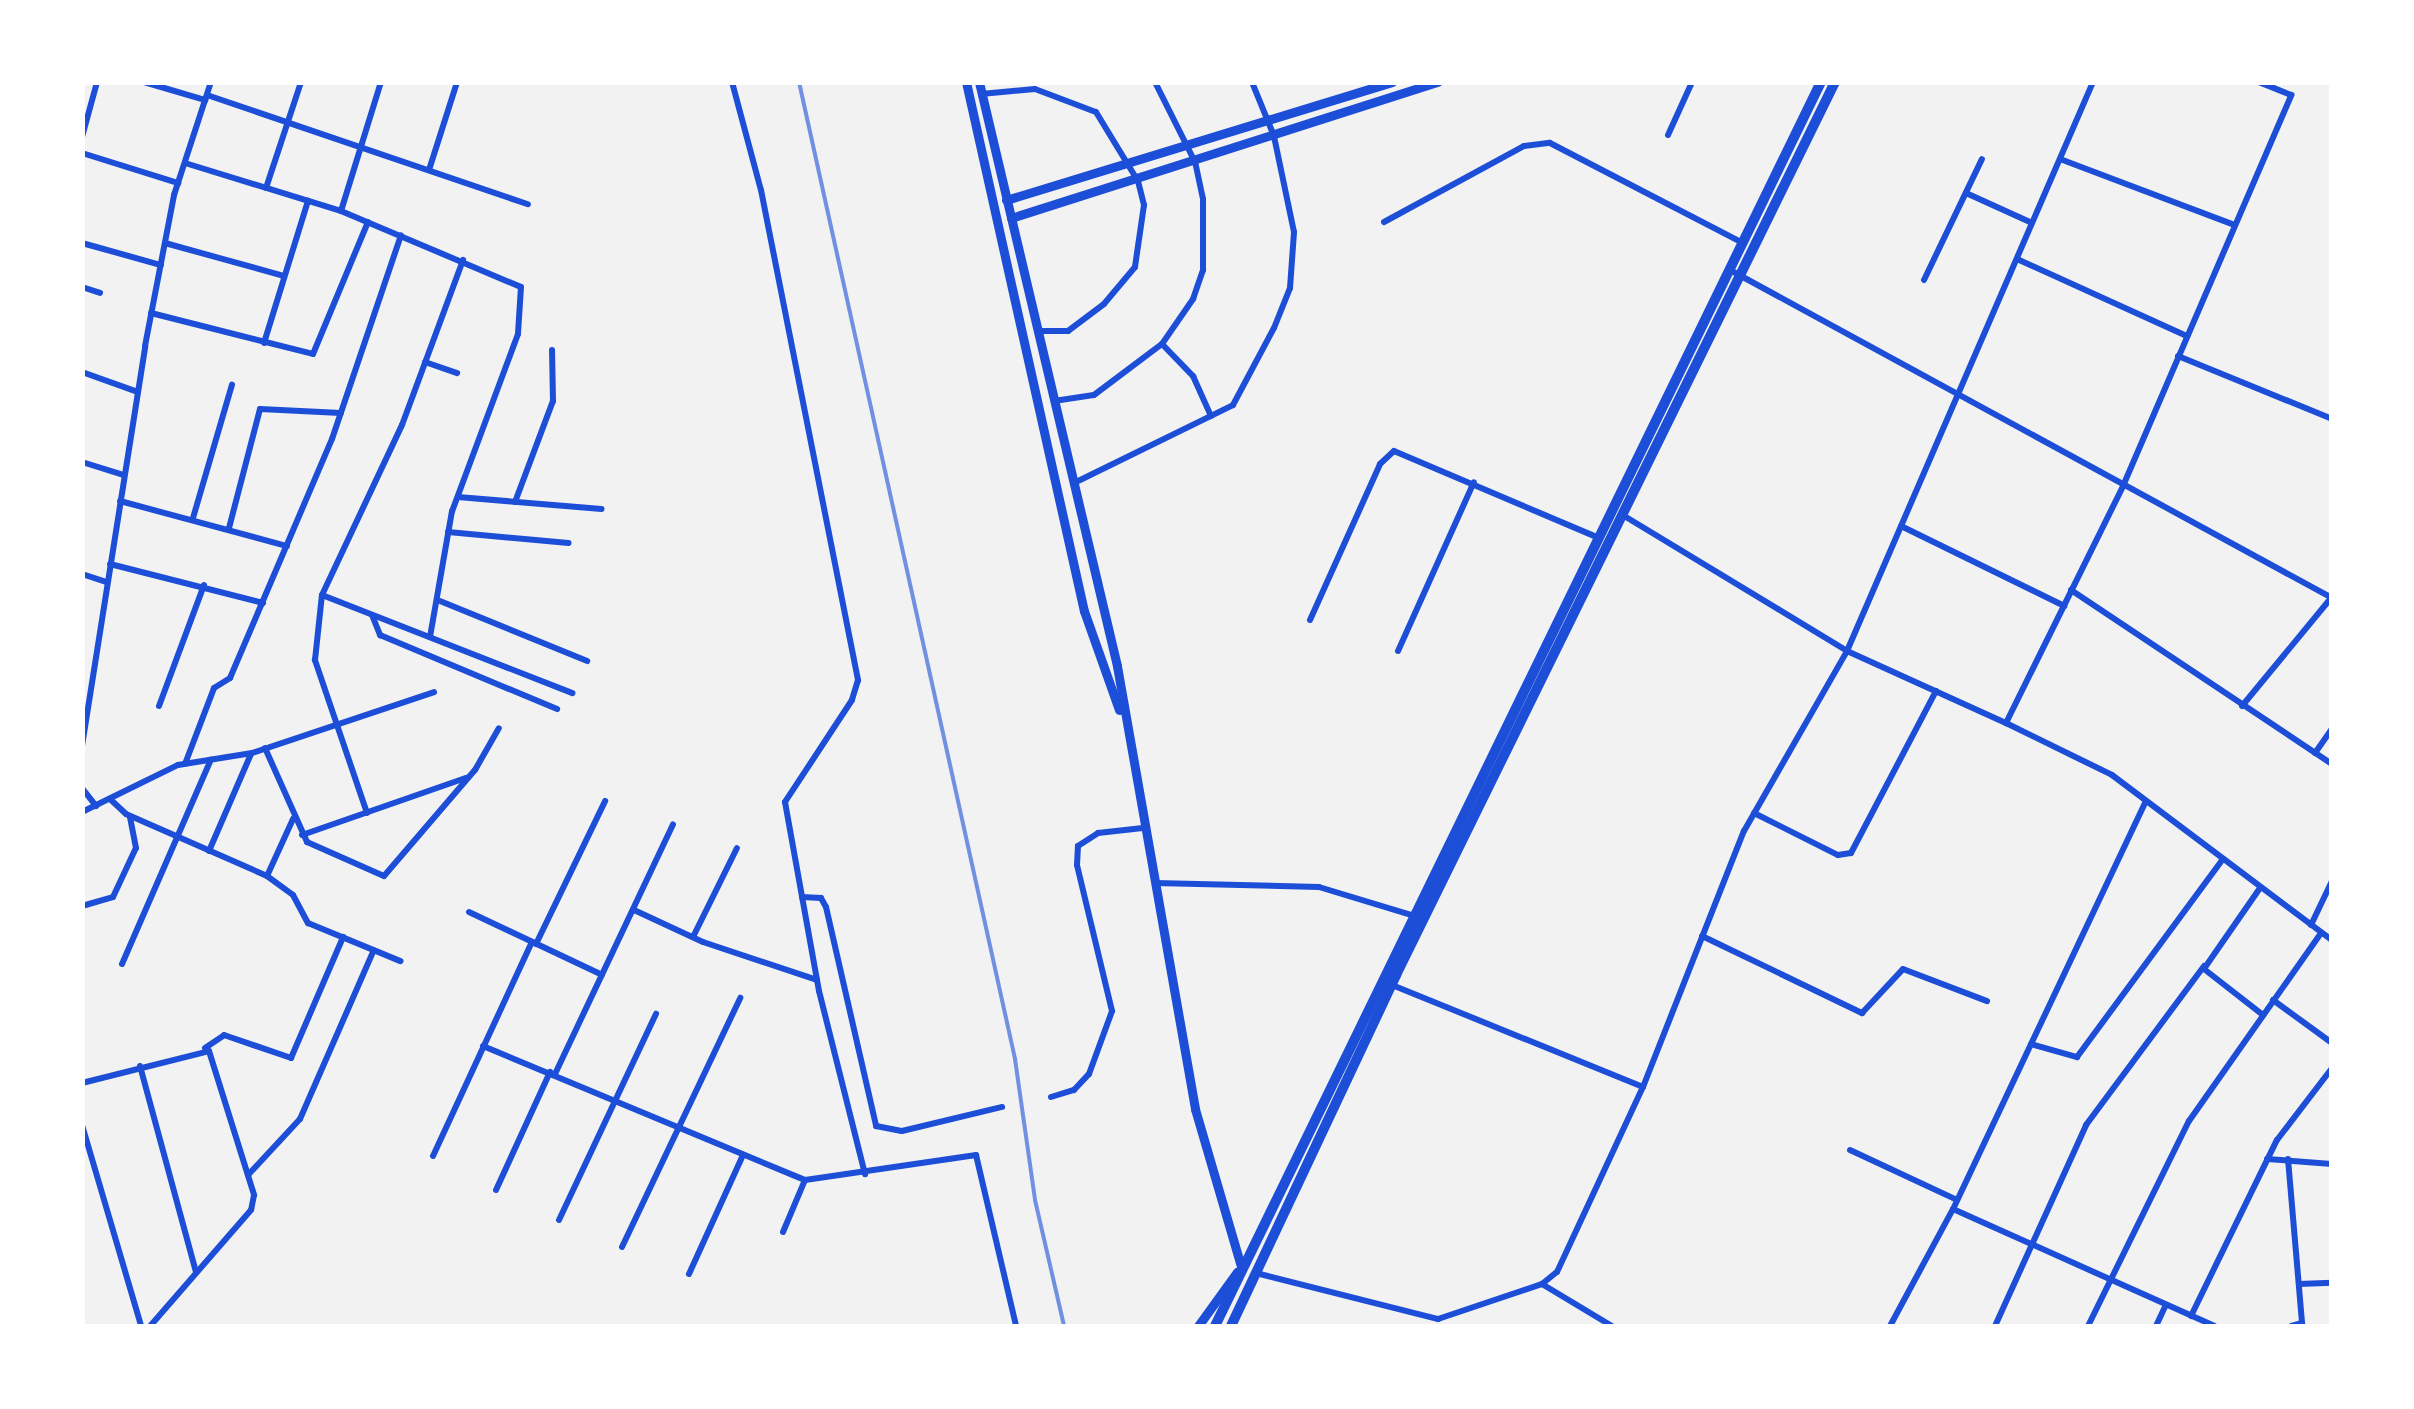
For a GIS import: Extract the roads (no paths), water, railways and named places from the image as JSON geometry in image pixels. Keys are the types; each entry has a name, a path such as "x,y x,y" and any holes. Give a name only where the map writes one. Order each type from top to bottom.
{"main road":[{"path":"966,82 1084,612 1122,717"},
{"path":"978,82 1117,666 1122,717 1195,1109 1242,1266 1254,1272"},
{"path":"1006,200 1129,167 1392,82"},
{"path":"1011,218 1138,181 1438,82"},
{"path":"1735,273 1743,243 1820,82"},
{"path":"1215,1326 1735,273 1835,82"},
{"path":"1232,1326 1387,982"},
{"path":"1198,1326 1242,1266"}],"street":[{"path":"82,137 97,82"},
{"path":"144,82 287,122 528,204"},
{"path":"82,746 151,313 178,183 211,82"},
{"path":"266,188 301,82"},
{"path":"341,211 381,82"},
{"path":"429,170 456,82"},
{"path":"732,82 761,190 858,680 852,700 785,802 816,980 864,1174"},
{"path":"1054,401 1094,394 1162,344 1193,299 1203,270 1203,199 1195,162 1155,82"},
{"path":"1074,483 1233,405 1290,288 1290,196 1270,122 1252,82"},
{"path":"1668,136 1692,82"},
{"path":"1254,1272 1438,1318 1542,1284 1556,1272 1643,1087 1754,813 1847,651 2092,82"},
{"path":"2006,723 2124,486 2291,95 2258,82"},
{"path":"981,94 1034,90 1077,100 1096,112 1138,181 1144,204 1135,267 1104,304 1068,331 1038,331"},
{"path":"1384,222 1524,146 1550,142 1743,243"},
{"path":"82,153 178,183"},
{"path":"1924,280 1982,159"},
{"path":"2060,159 2235,225"},
{"path":"185,163 341,211 517,282 524,299 518,334 457,497 448,532 440,601 430,637"},
{"path":"1966,192 2032,223"},
{"path":"264,343 308,201"},
{"path":"151,313 264,343 316,351 368,222"},
{"path":"185,764 214,688 230,678 287,546 341,413 401,235"},
{"path":"82,242 161,265"},
{"path":"165,243 284,276"},
{"path":"2017,259 2187,336"},
{"path":"366,813 333,723 315,656 322,595 426,362 463,260"},
{"path":"1735,273 2331,598 2242,706"},
{"path":"82,287 100,292"},
{"path":"1162,344 1193,376 1211,416"},
{"path":"516,502 553,402 552,350"},
{"path":"2178,356 2332,419"},
{"path":"426,362 457,373"},
{"path":"82,372 138,392"},
{"path":"193,518 232,385"},
{"path":"229,528 260,409 341,413"},
{"path":"1310,620 1386,455 1404,452 1604,540"},
{"path":"82,462 124,475"},
{"path":"1398,651 1474,482"},
{"path":"457,497 601,508"},
{"path":"120,501 287,546"},
{"path":"1618,512 1847,651 2112,776 2332,940"},
{"path":"1901,526 2064,606"},
{"path":"448,532 568,543"},
{"path":"110,564 204,584 263,604"},
{"path":"82,574 107,582"},
{"path":"159,706 204,584"},
{"path":"2072,590 2332,764"},
{"path":"322,595 572,693"},
{"path":"440,601 587,661"},
{"path":"372,614 380,635 557,709"},
{"path":"1754,813 1838,856 1851,853 1936,691"},
{"path":"82,812 185,764 252,752 434,692"},
{"path":"265,748 302,836 384,876 469,777 500,728"},
{"path":"2314,753 2332,730"},
{"path":"210,851 252,752"},
{"path":"122,964 211,759"},
{"path":"302,836 469,777"},
{"path":"82,788 96,806"},
{"path":"110,799 130,816 267,876 294,895 308,923 400,961"},
{"path":"433,1156 604,802"},
{"path":"1890,1326 1953,1209 2146,802"},
{"path":"82,906 113,897 136,844 130,816"},
{"path":"267,876 293,818"},
{"path":"496,1190 673,824"},
{"path":"1051,1097 1074,1090 1089,1074 1112,1011 1077,865 1078,846 1098,833 1143,828"},
{"path":"693,937 737,848"},
{"path":"2031,1044 2078,1057 2222,860"},
{"path":"2311,925 2332,881"},
{"path":"1154,883 1319,887 1419,917"},
{"path":"1995,1326 2086,1125 2260,888"},
{"path":"802,897 821,898 826,907 876,1126 902,1132 1002,1107"},
{"path":"634,910 693,937 816,980"},
{"path":"469,912 602,976"},
{"path":"2088,1326 2188,1121 2320,932"},
{"path":"1702,936 1862,1014 1903,969 1987,1001"},
{"path":"82,1082 205,1048 224,1035 291,1058 343,937"},
{"path":"248,1175 300,1120 374,950"},
{"path":"2204,966 2263,1014"},
{"path":"1387,982 1643,1087"},
{"path":"622,1247 740,998"},
{"path":"2273,1000 2332,1043"},
{"path":"559,1220 656,1014"},
{"path":"483,1046 806,1180 976,1155 1016,1326"},
{"path":"150,1326 251,1210 248,1175 205,1048"},
{"path":"140,1066 196,1272"},
{"path":"2190,1316 2267,1160 2332,1068"},
{"path":"82,1126 141,1326"},
{"path":"1850,1150 1957,1200"},
{"path":"689,1274 743,1155"},
{"path":"2288,1159 2302,1325 2290,1326"},
{"path":"2267,1160 2332,1164"},
{"path":"783,1232 806,1180"},
{"path":"1953,1209 2214,1326"},
{"path":"2299,1284 2332,1283"},
{"path":"1542,1284 1559,1299 1612,1326"},
{"path":"2156,1326 2166,1305"}],"railway":[{"path":"799,82 1015,1059 1035,1200 1064,1326"}]}
